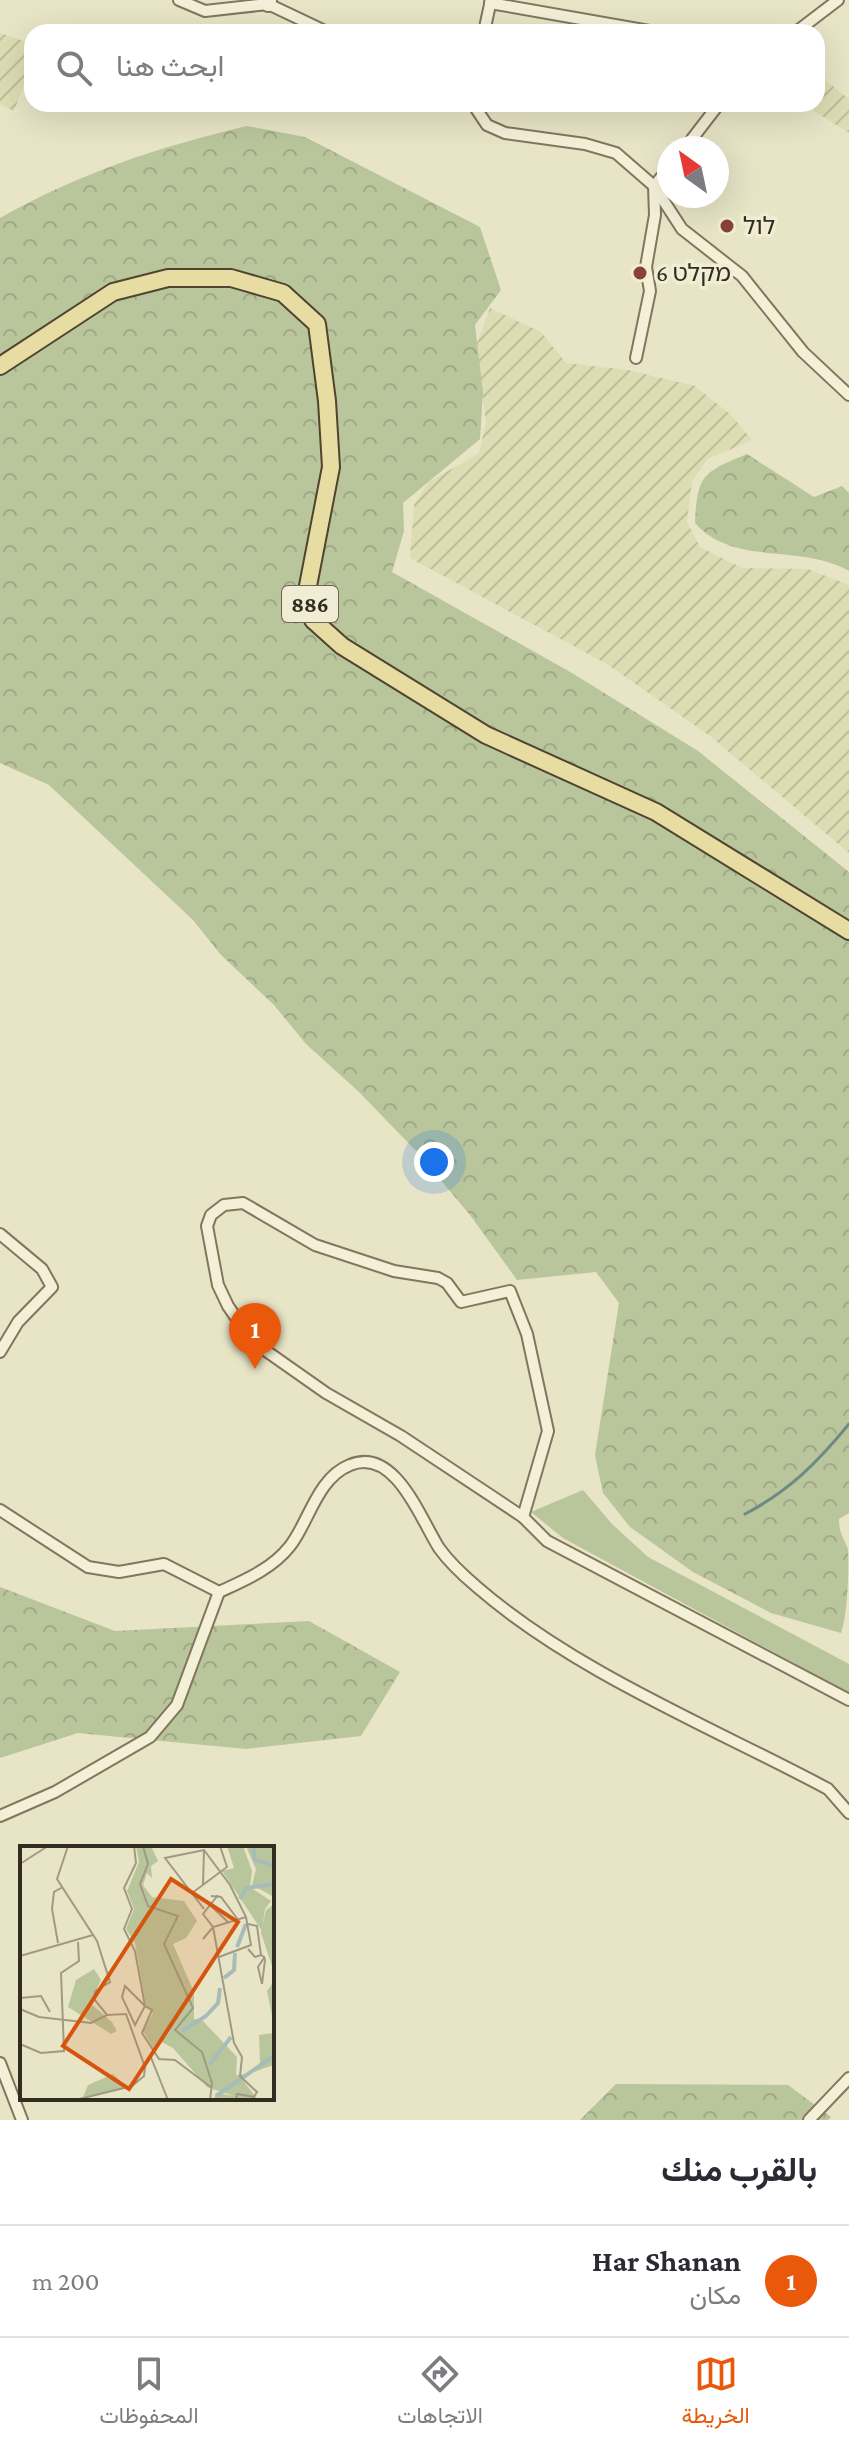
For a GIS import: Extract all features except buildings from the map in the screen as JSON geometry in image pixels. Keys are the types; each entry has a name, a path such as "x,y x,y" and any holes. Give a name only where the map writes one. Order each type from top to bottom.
{"main road":[{"name":"886","path":"0,366 113,292 168,278 231,278 283,293 317,324 327,401 331,467 307,591 313,620 342,646 486,735 656,812 849,931"}],"street":[{"path":"179,0 205,11 269,2 312,24"},
{"path":"806,24 838,0"},
{"path":"486,24 490,2 611,24"},
{"path":"478,112 487,125 505,133 585,144 616,153 654,186 682,229 742,276 803,352 849,395"},
{"path":"694,136 713,112"},
{"path":"636,358 650,291 646,267 655,215 654,186 657,182"},
{"path":"523,1517 548,1431 527,1334 510,1291 461,1302 447,1283 438,1278 394,1271 315,1245 243,1203 224,1205 211,1215 208,1238 218,1285 252,1341 326,1393 401,1436 523,1517 547,1541 849,1700"},
{"path":"0,1234 42,1269 52,1287 18,1322 0,1352"},
{"path":"0,1816 55,1792 150,1737 177,1705 219,1592 272,1565 291,1545 311,1506 336,1475 350,1465 366,1462 388,1470 441,1550 493,1601 535,1632 648,1696 828,1789 849,1813"},
{"path":"0,1510 88,1567 119,1572 164,1564 219,1592"},
{"path":"0,2063 22,2120"},
{"path":"809,2120 849,2078"}],"green space":[{"path":"0,33 24,41 24,85 14,111 0,104"},
{"path":"825,80 849,99 849,133 816,112 825,112"},
{"path":"247,126 305,137 480,227 501,290 475,325 483,392 480,439 403,503 404,531 392,572 572,673 698,751 849,872 849,1513 839,1519 848,1549 847,1603 841,1633 771,1613 693,1572 630,1527 603,1493 595,1455 619,1303 596,1272 517,1280 470,1215 418,1153 358,1091 306,1044 274,1005 221,955 193,920 49,785 0,763 0,218 120,163"},
{"path":"490,308 541,332 566,363 628,370 695,386 730,414 752,440 708,459 692,481 687,522 700,547 742,568 808,569 849,585 849,853 710,736 607,664 410,558 414,505 429,482 479,453 486,423 476,346"},
{"path":"747,454 814,497 842,486 849,493 849,571 810,558 729,545 711,537 695,523 698,494 705,477"},
{"path":"583,1490 612,1524 648,1557 849,1664 849,1693 563,1538 531,1512"},
{"path":"0,1587 115,1631 309,1621 400,1672 361,1736 246,1749 78,1733 0,1758"},
{"path":"616,2084 788,2085 831,2117 828,2120 580,2120"}],"waterway":[{"path":"745,1514 802,1475 849,1424"}],"place":[{"name":"לול","path":"727,226"},
{"name":"מקלט 6","path":"640,273"},
{"name":"Har Shanan","path":"255,1369"}]}
